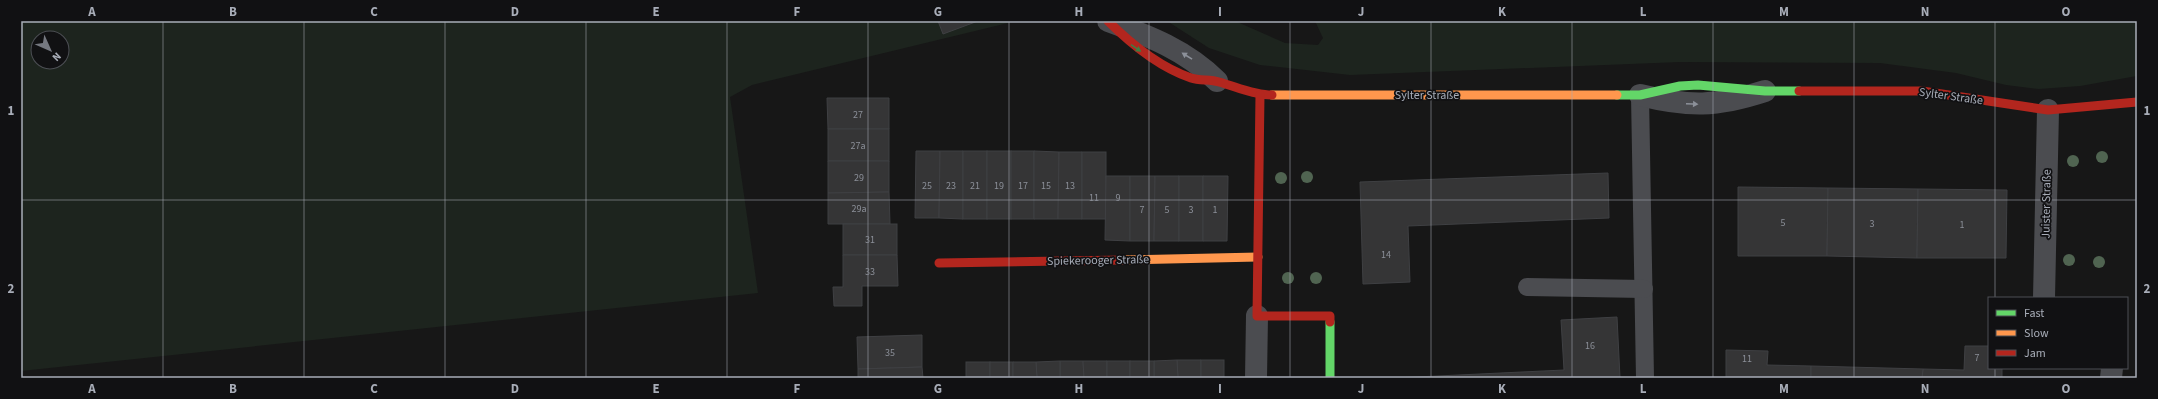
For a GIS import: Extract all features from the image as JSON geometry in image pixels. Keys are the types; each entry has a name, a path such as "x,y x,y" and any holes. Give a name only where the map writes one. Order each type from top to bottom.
{"street":[{"name":"Sylter Straße","path":"1108,21 1169,45 1198,63 1217,81 1260,95 1640,95 1678,103 1698,104 1733,101 1765,91 1922,91 2048,110 2071,110 2137,102"},
{"path":"1256,378 1260,95"},
{"name":"Juister Straße","path":"2044,297 2048,110"},
{"name":"Spiekerooger Straße","path":"939,263 1258,257"},
{"path":"1257,316 1330,316 1330,378"}],"lane":[{"path":"1640,95 1645,378"},
{"path":"1527,287 1644,289"}],"shaded area":[{"path":"21,21 1007,21 1008,23 752,85 730,97 758,293 21,371"},
{"path":"1167,21 1235,21 1285,43 1318,45 1323,38 1315,21 2137,21 2137,76 2080,86 2039,89 2006,85 1956,73 1880,63 1680,62 1350,75 1260,65 1209,48"}],"building":[{"path":"938,21 978,21 943,34"},
{"path":"827,98 889,98 889,129 828,129"},
{"path":"828,129 889,129 889,161 828,161"},
{"path":"916,151 940,151 939,218 915,218"},
{"path":"940,151 963,151 963,219 939,218"},
{"path":"963,151 987,151 987,219 963,219"},
{"path":"987,151 1011,151 1011,219 987,219"},
{"path":"1011,151 1034,151 1034,219 1011,219"},
{"path":"1034,151 1059,152 1058,219 1034,219"},
{"path":"1059,152 1082,152 1082,219 1058,219"},
{"path":"1082,152 1106,152 1106,219 1082,219"},
{"path":"828,161 889,161 889,192 828,193"},
{"path":"1608,173 1609,218 1408,226 1410,282 1363,284 1360,182"},
{"path":"1106,176 1130,176 1130,241 1105,240"},
{"path":"1130,176 1155,176 1154,241 1130,241"},
{"path":"1155,176 1179,176 1179,241 1154,241"},
{"path":"1179,176 1203,176 1203,241 1179,241"},
{"path":"1203,176 1228,176 1227,241 1203,241"},
{"path":"1738,187 1828,188 1827,256 1738,256"},
{"path":"1828,188 1918,189 1917,258 1827,256"},
{"path":"1918,189 2007,190 2006,258 1917,258"},
{"path":"889,192 890,224 828,224 828,193"},
{"path":"843,224 897,224 897,255 843,255"},
{"path":"843,255 897,255 898,286 862,286 862,306 834,306 833,287 843,287"},
{"path":"1617,317 1620,378 1395,378 1564,370 1561,320"},
{"path":"922,335 922,367 858,369 857,337"},
{"path":"1965,346 1988,346 1988,369 2002,369 2002,378 1922,378 1923,369 1964,370"},
{"path":"1726,350 1768,351 1767,365 1811,366 1811,378 1726,378"},
{"path":"1177,360 1201,360 1201,378 1178,378"},
{"path":"1177,360 1178,378 1154,378 1154,361"},
{"path":"1201,360 1224,360 1224,378 1201,378"},
{"path":"1060,361 1083,361 1084,378 1060,378"},
{"path":"1060,361 1060,378 1037,378 1036,362"},
{"path":"1083,361 1107,361 1107,378 1084,378"},
{"path":"1107,361 1130,361 1130,378 1107,378"},
{"path":"1130,361 1154,361 1154,378 1130,378"},
{"path":"966,362 990,362 990,378 966,378"},
{"path":"990,362 1013,362 1013,378 990,378"},
{"path":"1013,362 1036,362 1037,378 1013,378"},
{"path":"1811,366 1923,369 1922,378 1811,378"},
{"path":"922,367 923,378 858,378 858,369"}],"traffic: fast":[{"path":"1617,95 1640,95 1680,86 1698,85 1765,91 1799,91"},
{"path":"1330,322 1330,378"}],"traffic: slow":[{"path":"1272,95 1617,95"},
{"path":"1124,260 1258,257"}],"traffic: jam":[{"path":"1108,21 1136,47 1168,68 1179,73 1194,79 1216,81 1252,92 1272,95"},
{"path":"1799,91 1922,91 2048,110 2137,102"},
{"path":"1260,95 1257,316 1330,316 1330,322"},
{"path":"939,263 1124,260"}]}
